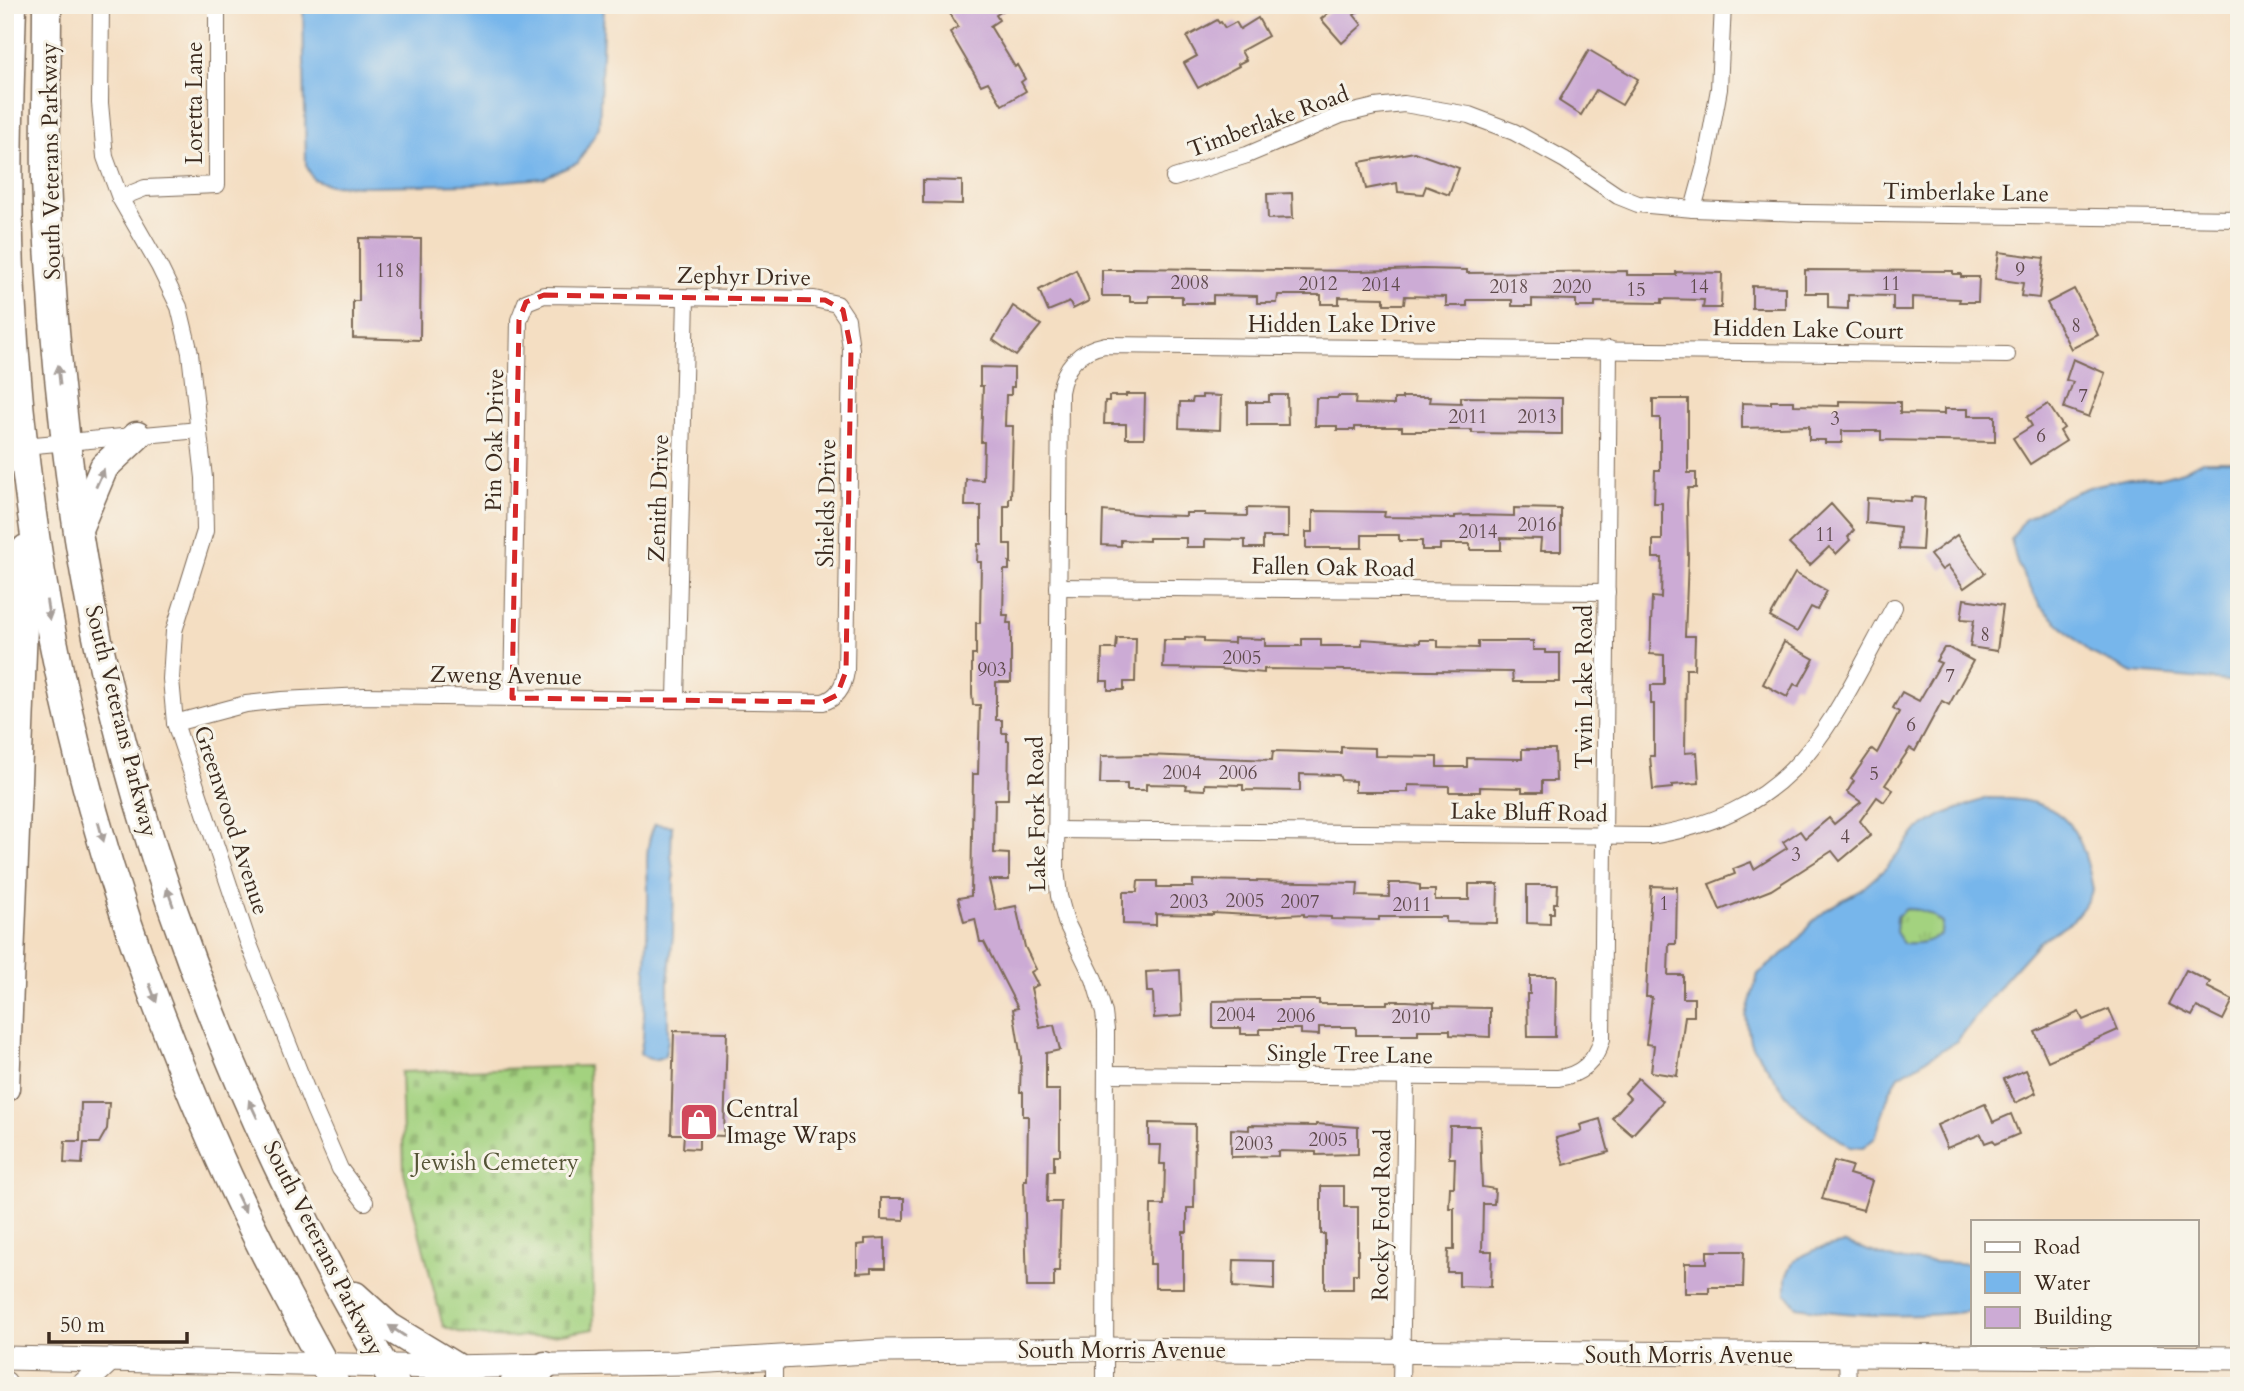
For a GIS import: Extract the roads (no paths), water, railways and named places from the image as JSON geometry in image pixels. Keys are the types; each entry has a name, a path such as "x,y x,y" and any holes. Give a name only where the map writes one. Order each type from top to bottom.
{"highway":[{"name":"South Veterans Parkway","path":"12,5 8,163 13,319 29,486 50,619 66,697 111,869 144,970 183,1072 257,1237 330,1375"},
{"name":"South Veterans Parkway","path":"47,5 46,178 54,331 78,529 122,740 188,951 236,1070 291,1191 336,1280 390,1376"},
{"path":"78,529 104,467 137,436"},
{"path":"5,1088 29,486"},
{"path":"336,1280 389,1327 455,1367"},
{"path":"513,1386 545,1366"}],"street":[{"name":"Greenwood Avenue","path":"102,5 100,103 105,157 120,198 179,307 190,353 204,478 205,531 174,631 172,679 175,723 247,939 314,1109 340,1169 365,1202"},
{"name":"Loretta Lane","path":"120,198 145,188 217,185 217,5"},
{"path":"1693,209 1706,165 1719,89 1723,5"},
{"name":"Timberlake Road","path":"1174,178 1247,155 1341,115 1404,104 1469,115 1514,132 1565,160 1618,196 1638,204 1693,209"},
{"name":"Timberlake Lane","path":"1693,209 2239,219"},
{"name":"Pin Oak Drive","path":"512,698 519,320 527,302 544,295 641,297"},
{"name":"Zephyr Drive","path":"641,297 814,299 837,304 843,310"},
{"name":"Zenith Drive","path":"676,699 686,298"},
{"name":"Shields Drive","path":"837,695 842,688 846,671 851,349 850,329 843,310"},
{"name":"Hidden Lake Drive","path":"1077,357 1095,347 1105,345 1609,349"},
{"name":"Hidden Lake Court","path":"1609,349 2007,355"},
{"name":"Twin Lake Road","path":"1589,1064 1600,1048 1602,1039 1609,349"},
{"name":"Lake Fork Road","path":"1077,357 1065,373 1060,392 1056,830 1059,896 1066,922 1094,979 1104,1013 1105,1386"},
{"path":"24,446 199,430"},
{"name":"Fallen Oak Road","path":"1058,587 1607,592"},
{"name":"Lake Bluff Road","path":"1056,830 1650,836 1697,826 1742,808 1776,785 1805,757 1823,733 1894,607"},
{"name":"Zweng Avenue","path":"175,723 246,704 364,696 823,702 837,695"},
{"name":"Single Tree Lane","path":"1106,1074 1558,1078 1575,1074 1589,1064"},
{"name":"Rocky Ford Road","path":"1401,1386 1406,1077"},
{"name":"South Morris Avenue","path":"5,1358 110,1360 330,1375 390,1376 455,1367 774,1359 885,1351 1104,1349 2239,1358"},
{"path":"1847,1356 1848,1386"},
{"path":"774,1359 774,1386"},
{"path":"82,1386 110,1360"}],"water":[{"path":"303,5 604,5 599,127 578,163 543,178 471,184 369,186 329,185 313,179 306,165"},
{"path":"2202,461 2239,461 2239,682 2133,673 2089,652 2040,606 2017,563 2011,539 2024,520 2066,496 2092,486 2129,478 2162,477 2183,471"},
{"path":"1987,798 2012,799 2049,809 2063,818 2082,846 2093,890 2073,920 2039,942 2003,982 1957,1041 1899,1076 1890,1091 1875,1138 1863,1148 1850,1147 1804,1114 1786,1095 1750,1042 1746,1016 1758,974 1793,946 1812,922 1830,907 1861,890 1887,867 1916,831 1942,815","holes":["1906,909 1926,912 1938,919 1942,923 1941,934 1923,942 1903,943 1896,932 1897,916"]},
{"path":"655,824 672,826 674,877 673,935 668,982 668,1041 665,1056 652,1059 640,1053 647,954 647,853"},
{"path":"1845,1243 1896,1260 1971,1264 1971,1311 1885,1315 1797,1307 1786,1293 1786,1277 1794,1260 1817,1249"}],"place":[{"name":"Central Image Wraps","path":"699,1122"}],"park label":[{"name":"Jewish Cemetery","path":"496,1162"}]}
